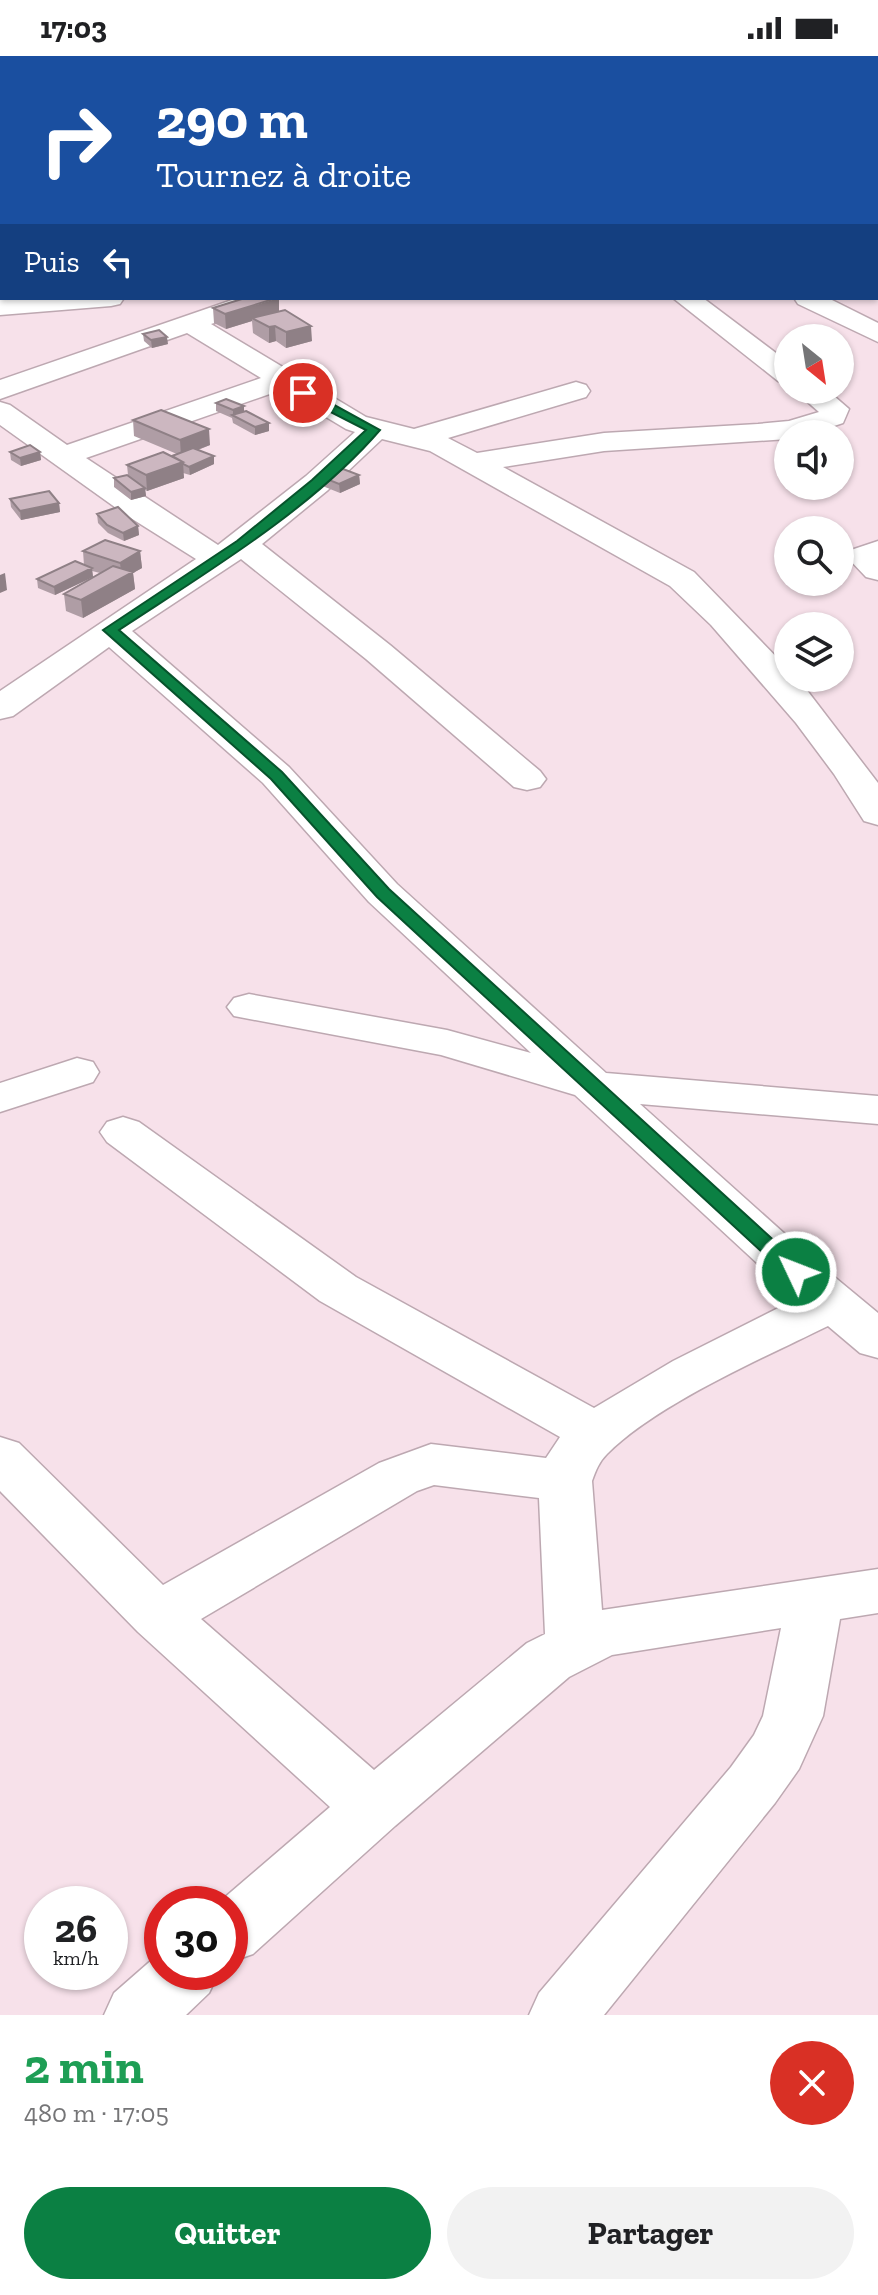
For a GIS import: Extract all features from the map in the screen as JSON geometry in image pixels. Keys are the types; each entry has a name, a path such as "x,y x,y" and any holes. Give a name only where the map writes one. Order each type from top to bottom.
{"street":[{"path":"0,307 86,300"},
{"path":"0,390 258,300"},
{"path":"689,300 774,364"},
{"path":"811,300 878,334"},
{"path":"188,322 356,423 441,445 682,579 865,764 878,813"},
{"path":"66,455 281,380"},
{"path":"416,438 576,391"},
{"path":"471,463 603,442 788,429 823,423 833,417 834,409 827,404"},
{"path":"0,411 137,508 230,551 378,652 527,779"},
{"path":"0,708 110,630 230,551 317,483 374,430"},
{"path":"878,551 863,557 878,570"},
{"path":"110,630 276,775 383,893 832,1302 878,1340"},
{"path":"249,1007 447,1043 596,1086 878,1110"},
{"path":"0,1098 77,1072"},
{"path":"123,1132 338,1289 596,1433"},
{"path":"575,1643 565,1481 573,1456 596,1433 634,1406 832,1302"},
{"path":"0,1457 158,1616 373,1807"},
{"path":"158,1616 398,1477 431,1464 565,1481"},
{"path":"248,1917 548,1660 575,1643 601,1633 878,1591"},
{"path":"563,2015 753,1785 777,1751 793,1716 815,1600"},
{"path":"138,2015 166,1990"}],"building":[{"path":"239,300 270,300 225,314 213,308"},
{"path":"285,310 311,326 286,332 252,318"},
{"path":"159,330 167,337 151,340 143,334"},
{"path":"226,399 244,406 233,410 216,403"},
{"path":"161,410 209,429 180,440 133,420"},
{"path":"246,411 269,423 255,427 232,415"},
{"path":"30,445 40,452 20,458 10,452"},
{"path":"193,448 214,456 189,467 172,456"},
{"path":"163,452 183,462 146,475 127,465"},
{"path":"343,469 359,475 339,484 319,476"},
{"path":"127,475 145,488 131,492 114,478"},
{"path":"49,491 59,503 20,511 10,499"},
{"path":"118,507 138,526 123,533 107,525 97,514"},
{"path":"105,540 140,551 120,563 83,551"},
{"path":"75,561 92,568 54,587 37,579"},
{"path":"113,566 133,572 81,600 64,594"}],"route":[{"path":"303,393 374,430 317,483 242,544 110,630 276,775 383,893 796,1272"}]}
